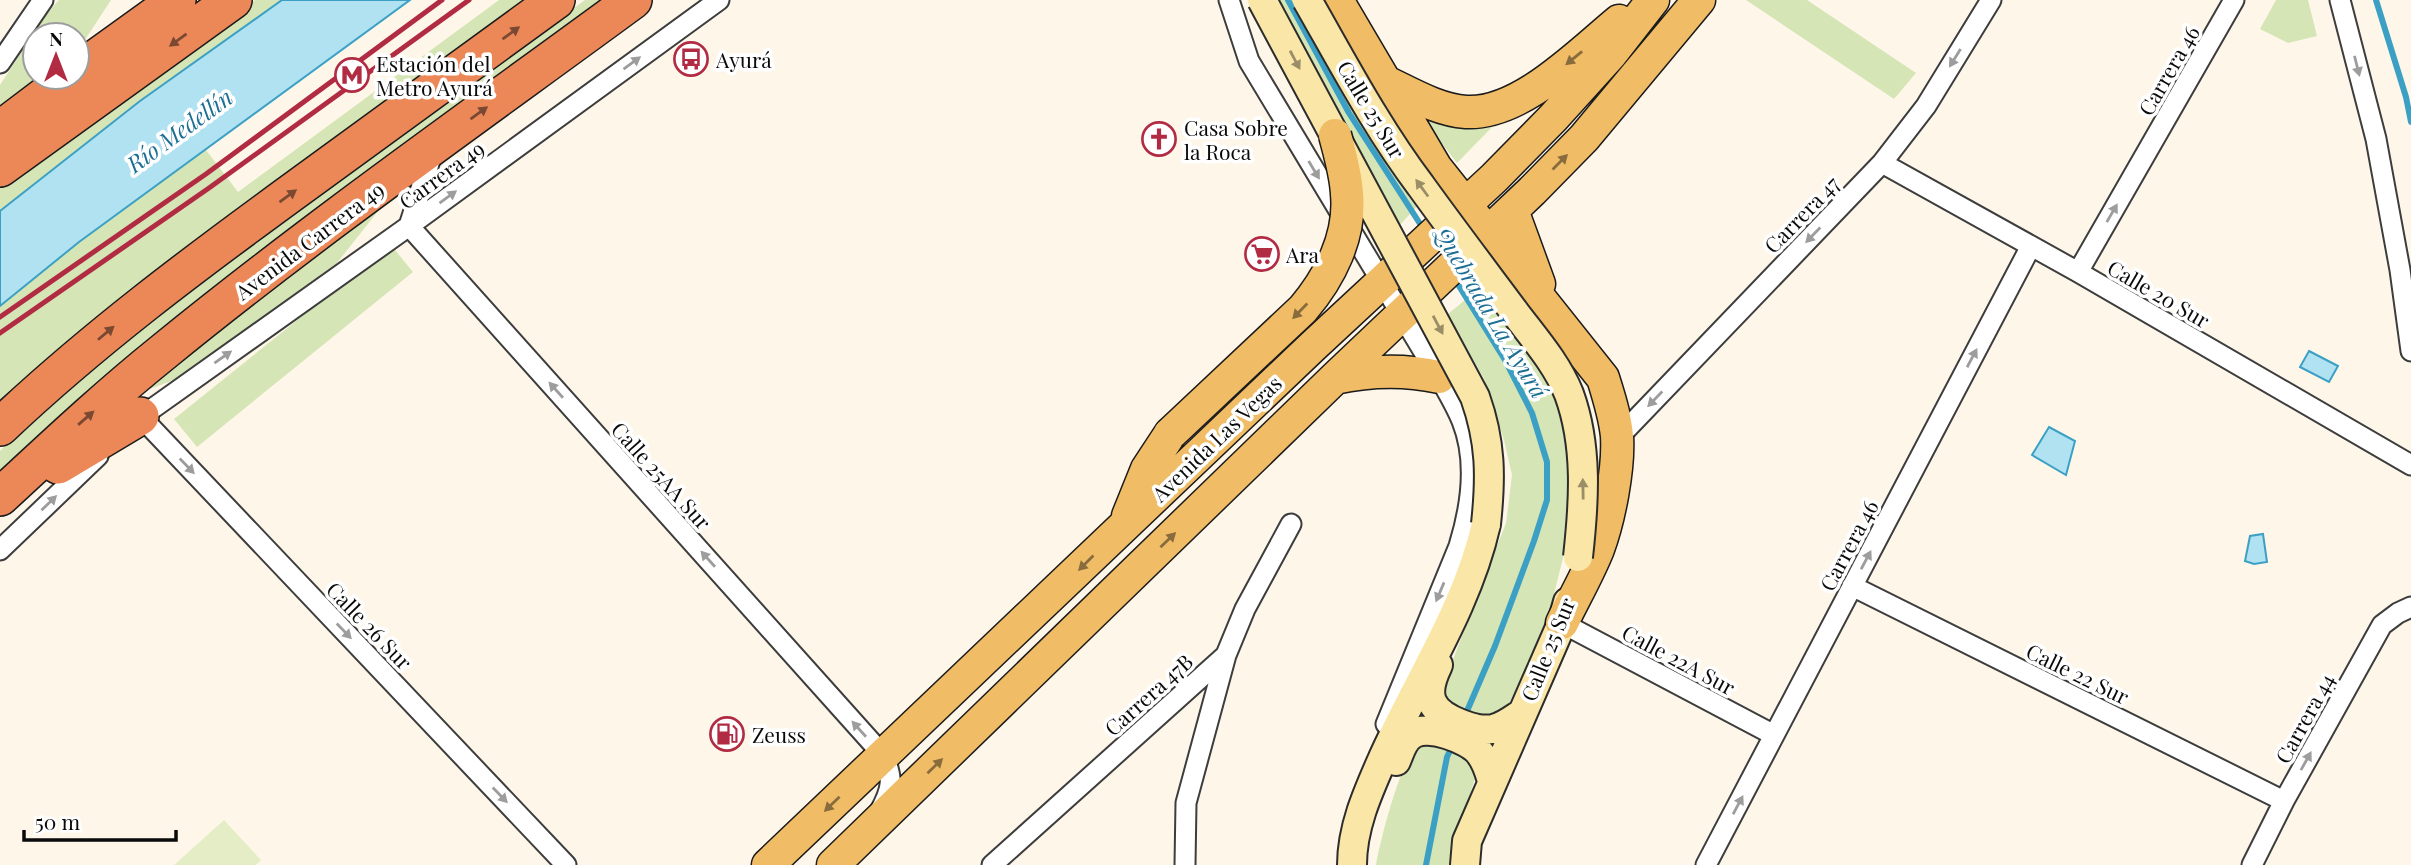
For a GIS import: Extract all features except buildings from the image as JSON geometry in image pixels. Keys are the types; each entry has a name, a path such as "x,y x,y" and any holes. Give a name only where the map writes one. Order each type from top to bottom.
{"highway":[{"path":"111,47 144,0"},
{"path":"91,62 177,0"},
{"path":"0,168 233,0"},
{"path":"0,427 126,316 556,0"},
{"name":"Avenida Carrera 49","path":"0,498 79,424 162,353 345,211 633,0"},
{"path":"0,130 52,91"},
{"path":"0,498 140,416"}],"main road":[{"name":"Calle 25 Sur","path":"1262,0 1475,397 1482,416 1490,462 1486,524 1478,558 1468,585 1398,724 1367,795 1356,861"},
{"name":"Calle 25 Sur","path":"1307,0 1385,135 1550,359 1568,393 1579,430 1583,509 1578,557 1562,623 1467,841 1465,865"},
{"path":"1337,0 1423,149 1602,378 1610,400 1617,439 1607,518 1597,549 1562,623"},
{"path":"1386,82 1444,108 1464,112 1494,110 1526,95 1544,82 1646,0"},
{"name":"Avenida Las Vegas","path":"768,865 1553,118 1611,54 1653,0"},
{"name":"Avenida Las Vegas","path":"833,865 1512,210 1584,138 1699,0"},
{"path":"1125,525 1147,469 1170,433 1303,309 1319,290 1331,269 1348,208 1346,181 1335,135"},
{"path":"1512,210 1549,309"},
{"path":"1312,347 1335,292 1350,230"},
{"path":"1335,378 1364,371 1394,370 1439,377"},
{"path":"1444,726 1433,704 1430,682 1466,607 1486,524"},
{"path":"1356,861 1373,826 1405,741 1413,733 1444,726 1471,736 1496,729 1521,714"},
{"path":"1471,736 1492,781"}],"street":[{"path":"0,63 43,0"},
{"name":"Carrera 49","path":"0,550 140,416 409,226 719,0"},
{"path":"1229,0 1249,61 1455,404 1465,432 1471,473 1470,507 1459,546 1362,783 1353,817 1356,861"},
{"name":"Carrera 47","path":"1617,439 1882,163 1926,106 1991,0"},
{"name":"Carrera 46","path":"2078,272 2234,0"},
{"path":"2340,0 2376,139 2400,270 2411,351"},
{"path":"409,226 435,146"},
{"name":"Calle 20 Sur","path":"1882,163 2078,272 2411,465"},
{"name":"Calle 25AA Sur","path":"409,226 883,755"},
{"name":"Carrera 46","path":"1715,862 1774,735 2031,246"},
{"name":"Calle 26 Sur","path":"140,416 566,865"},
{"name":"Carrera 47B","path":"992,865 1226,654 1245,609 1292,524"},
{"name":"Calle 22 Sur","path":"1852,586 2284,801"},
{"name":"Carrera 44","path":"2252,865 2284,801 2382,625 2411,607"},
{"name":"Calle 22A Sur","path":"1562,623 1774,735"},
{"path":"1185,865 1186,803 1226,654"},
{"path":"869,830 889,794 891,780 883,755"}],"green space":[{"path":"59,0 111,0 91,31 91,21 42,21"},
{"path":"255,0 282,0 140,101 0,211 0,182"},
{"path":"499,0 528,0 121,304 0,402 0,306 79,242 206,150 238,192"},
{"path":"585,0 610,0 135,358 46,428 0,473 0,451 54,400 111,352 317,195"},
{"path":"1267,0 1302,0 1421,202 1399,226"},
{"path":"1746,0 1807,0 1916,73 1894,99"},
{"path":"2276,0 2308,0 2317,36 2288,43 2260,29"},
{"path":"21,53 21,91 28,91 0,113 0,85"},
{"path":"1421,116 1497,122 1457,163"},
{"path":"397,187 337,263 174,380 131,396"},
{"path":"391,245 413,272 197,447 174,419"},
{"path":"1482,286 1552,381 1567,426 1571,485 1566,546 1550,610 1518,686 1502,716 1491,720 1450,707 1444,698 1443,685 1506,523 1512,475 1504,440 1484,379 1448,314"},
{"path":"1428,741 1472,761 1477,772 1453,848 1452,865 1376,865 1402,772 1414,750"},
{"path":"224,820 261,860 256,865 174,865"}],"water":[{"name":"Río Medellín","path":"282,0 410,0 79,242 0,306 0,211 140,101"},
{"path":"2309,351 2338,366 2329,382 2300,367"},
{"path":"2049,427 2075,441 2066,475 2032,455"},
{"path":"2263,534 2267,562 2254,564 2245,561 2250,536"}],"waterway":[{"name":"Quebrada La Ayurá","path":"1288,0 1349,113 1424,230"},
{"path":"2376,0 2411,122"},
{"name":"Quebrada La Ayurá","path":"1454,278 1505,360 1532,413 1547,462 1547,500 1534,541 1495,646 1464,718"},
{"name":"Quebrada La Ayurá","path":"1426,865 1447,757 1453,744"}],"railway":[{"path":"0,317 206,174 442,0"},
{"path":"0,333 209,188 469,0"}],"place":[{"name":"Ayurá","path":"691,59"},
{"name":"Estación del Metro Ayurá","path":"352,75"},
{"name":"Casa Sobre la Roca","path":"1159,139"},
{"name":"Ara","path":"1262,254"},
{"name":"Zeuss","path":"727,734"}]}
